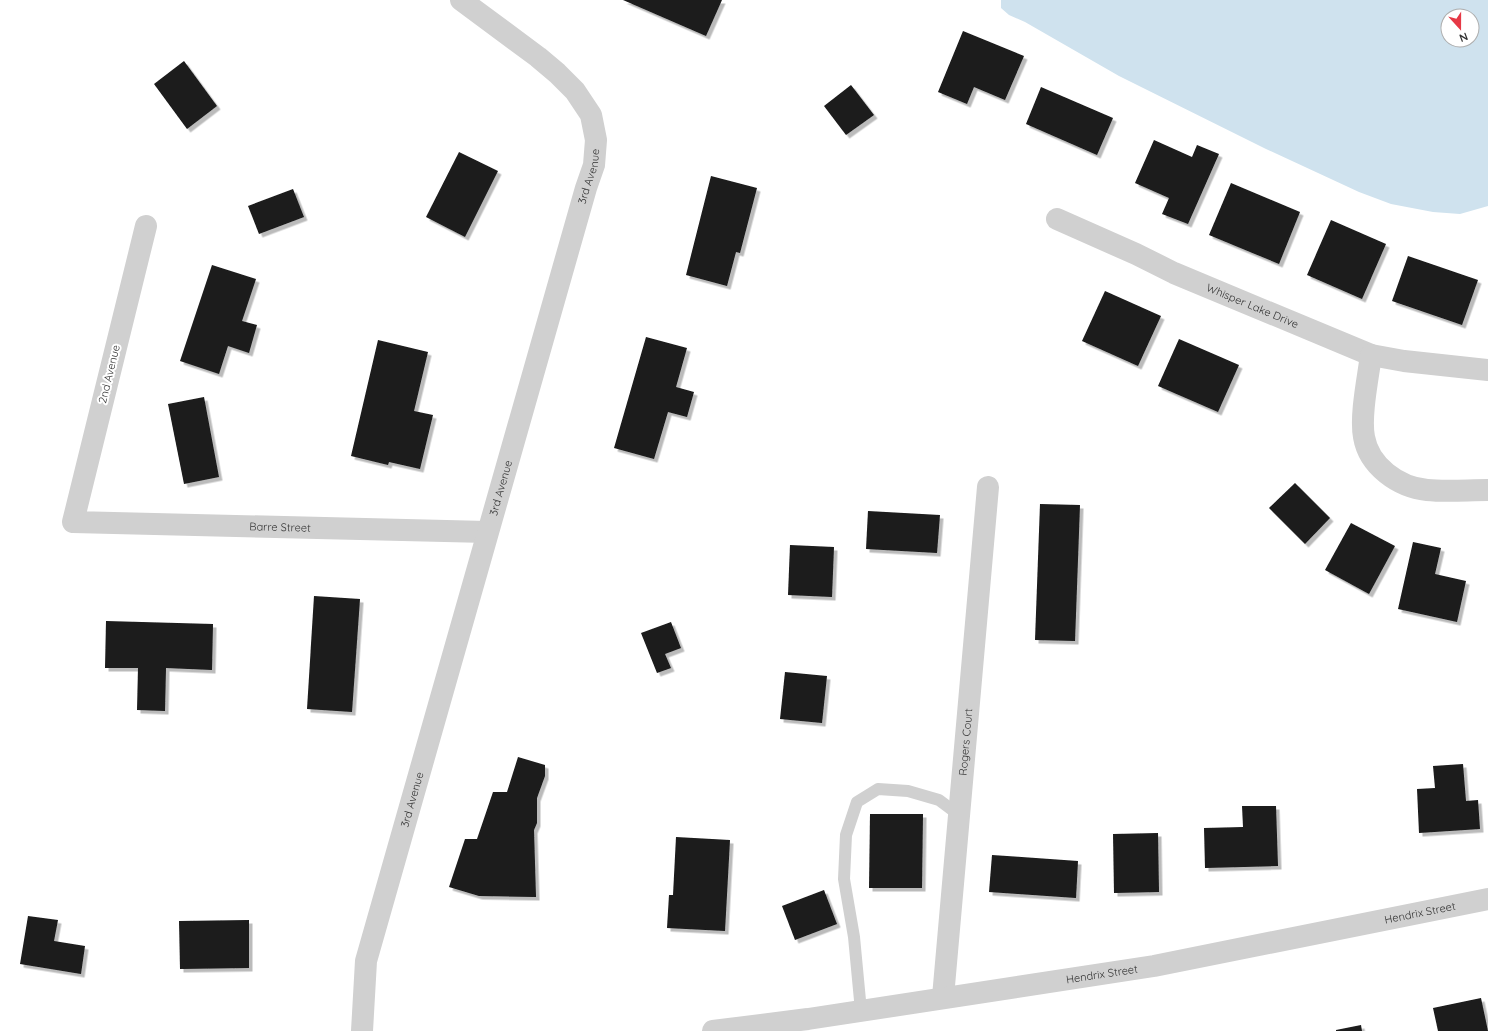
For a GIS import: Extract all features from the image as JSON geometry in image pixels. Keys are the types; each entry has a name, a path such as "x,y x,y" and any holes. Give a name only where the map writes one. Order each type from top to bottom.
{"street":[{"name":"3rd Avenue","path":"362,1031 366,961 487,532 586,188 594,165 596,140 591,115 575,91 538,57 462,0"},
{"name":"Whisper Lake Drive","path":"1057,219 1136,254 1174,273 1371,355 1488,374"},
{"name":"2nd Avenue","path":"73,522 146,226"},
{"path":"1371,355 1363,418 1364,437 1369,455 1395,480 1408,486 1426,490 1488,490"},
{"name":"Rogers Court","path":"943,998 988,487"},
{"name":"Barre Street","path":"73,522 487,532"},
{"name":"Hendrix Street","path":"713,1031 808,1019 1154,966 1488,899"}],"lane":[{"path":"861,1011 854,937 844,879 846,835 857,802 878,789 908,791 939,800 959,815"}],"water":[{"path":"1001,0 1488,0 1488,206 1460,214 1433,212 1391,204 1359,192 1266,149 1119,76 1025,22 1009,15 1001,8"}],"building":[{"path":"623,0 722,0 706,36"},
{"path":"963,31 1024,56 1005,100 974,87 967,104 938,92"},
{"path":"184,61 217,106 187,129 154,84"},
{"path":"851,85 874,115 846,135 824,106"},
{"path":"1041,87 1113,118 1097,155 1026,124"},
{"path":"1154,140 1192,157 1197,145 1219,154 1188,224 1162,214 1169,198 1135,183"},
{"path":"459,152 498,171 465,237 426,217"},
{"path":"711,176 757,188 740,253 736,252 727,286 686,275"},
{"path":"1231,183 1300,212 1279,264 1209,235"},
{"path":"293,189 304,217 259,234 248,206"},
{"path":"1331,220 1386,244 1362,299 1307,275"},
{"path":"1408,256 1478,280 1462,325 1392,301"},
{"path":"212,265 256,279 242,321 257,325 249,353 228,346 219,374 180,361"},
{"path":"1105,291 1161,316 1138,366 1082,341"},
{"path":"646,337 687,348 676,387 694,392 687,417 668,412 654,459 614,448"},
{"path":"1179,339 1239,365 1218,412 1158,386"},
{"path":"378,340 428,352 414,411 433,415 420,469 389,462 388,465 351,456"},
{"path":"204,397 219,477 184,484 168,404"},
{"path":"1295,483 1330,518 1305,544 1269,508"},
{"path":"1040,504 1080,505 1075,641 1035,640"},
{"path":"868,511 940,515 937,553 866,549"},
{"path":"1351,523 1395,546 1369,594 1325,570"},
{"path":"1413,542 1441,548 1435,574 1466,581 1457,622 1398,609"},
{"path":"790,545 834,547 832,597 788,595"},
{"path":"314,596 360,599 352,712 307,709"},
{"path":"106,621 213,624 212,670 166,668 165,711 137,710 138,668 105,668"},
{"path":"671,622 681,648 665,654 671,668 657,673 641,633"},
{"path":"785,672 827,676 822,723 780,719"},
{"path":"518,757 545,765 545,776 537,798 537,823 534,830 536,897 479,896 449,887 465,839 477,839 493,792 507,792"},
{"path":"1463,764 1466,801 1478,800 1480,829 1419,833 1417,789 1435,788 1433,766"},
{"path":"1242,806 1276,806 1278,866 1205,868 1204,828 1243,827"},
{"path":"870,814 923,814 922,888 869,888"},
{"path":"1158,833 1159,892 1114,893 1113,834"},
{"path":"676,837 730,840 725,931 667,928 669,895 673,895"},
{"path":"992,855 1078,861 1076,898 989,892"},
{"path":"824,890 837,924 795,940 782,906"},
{"path":"28,916 58,920 54,941 85,946 81,974 20,964"},
{"path":"249,920 249,968 180,969 179,921"},
{"path":"1481,998 1488,1031 1438,1031 1433,1008"},
{"path":"1361,1025 1362,1031 1336,1031 1336,1030"}]}
